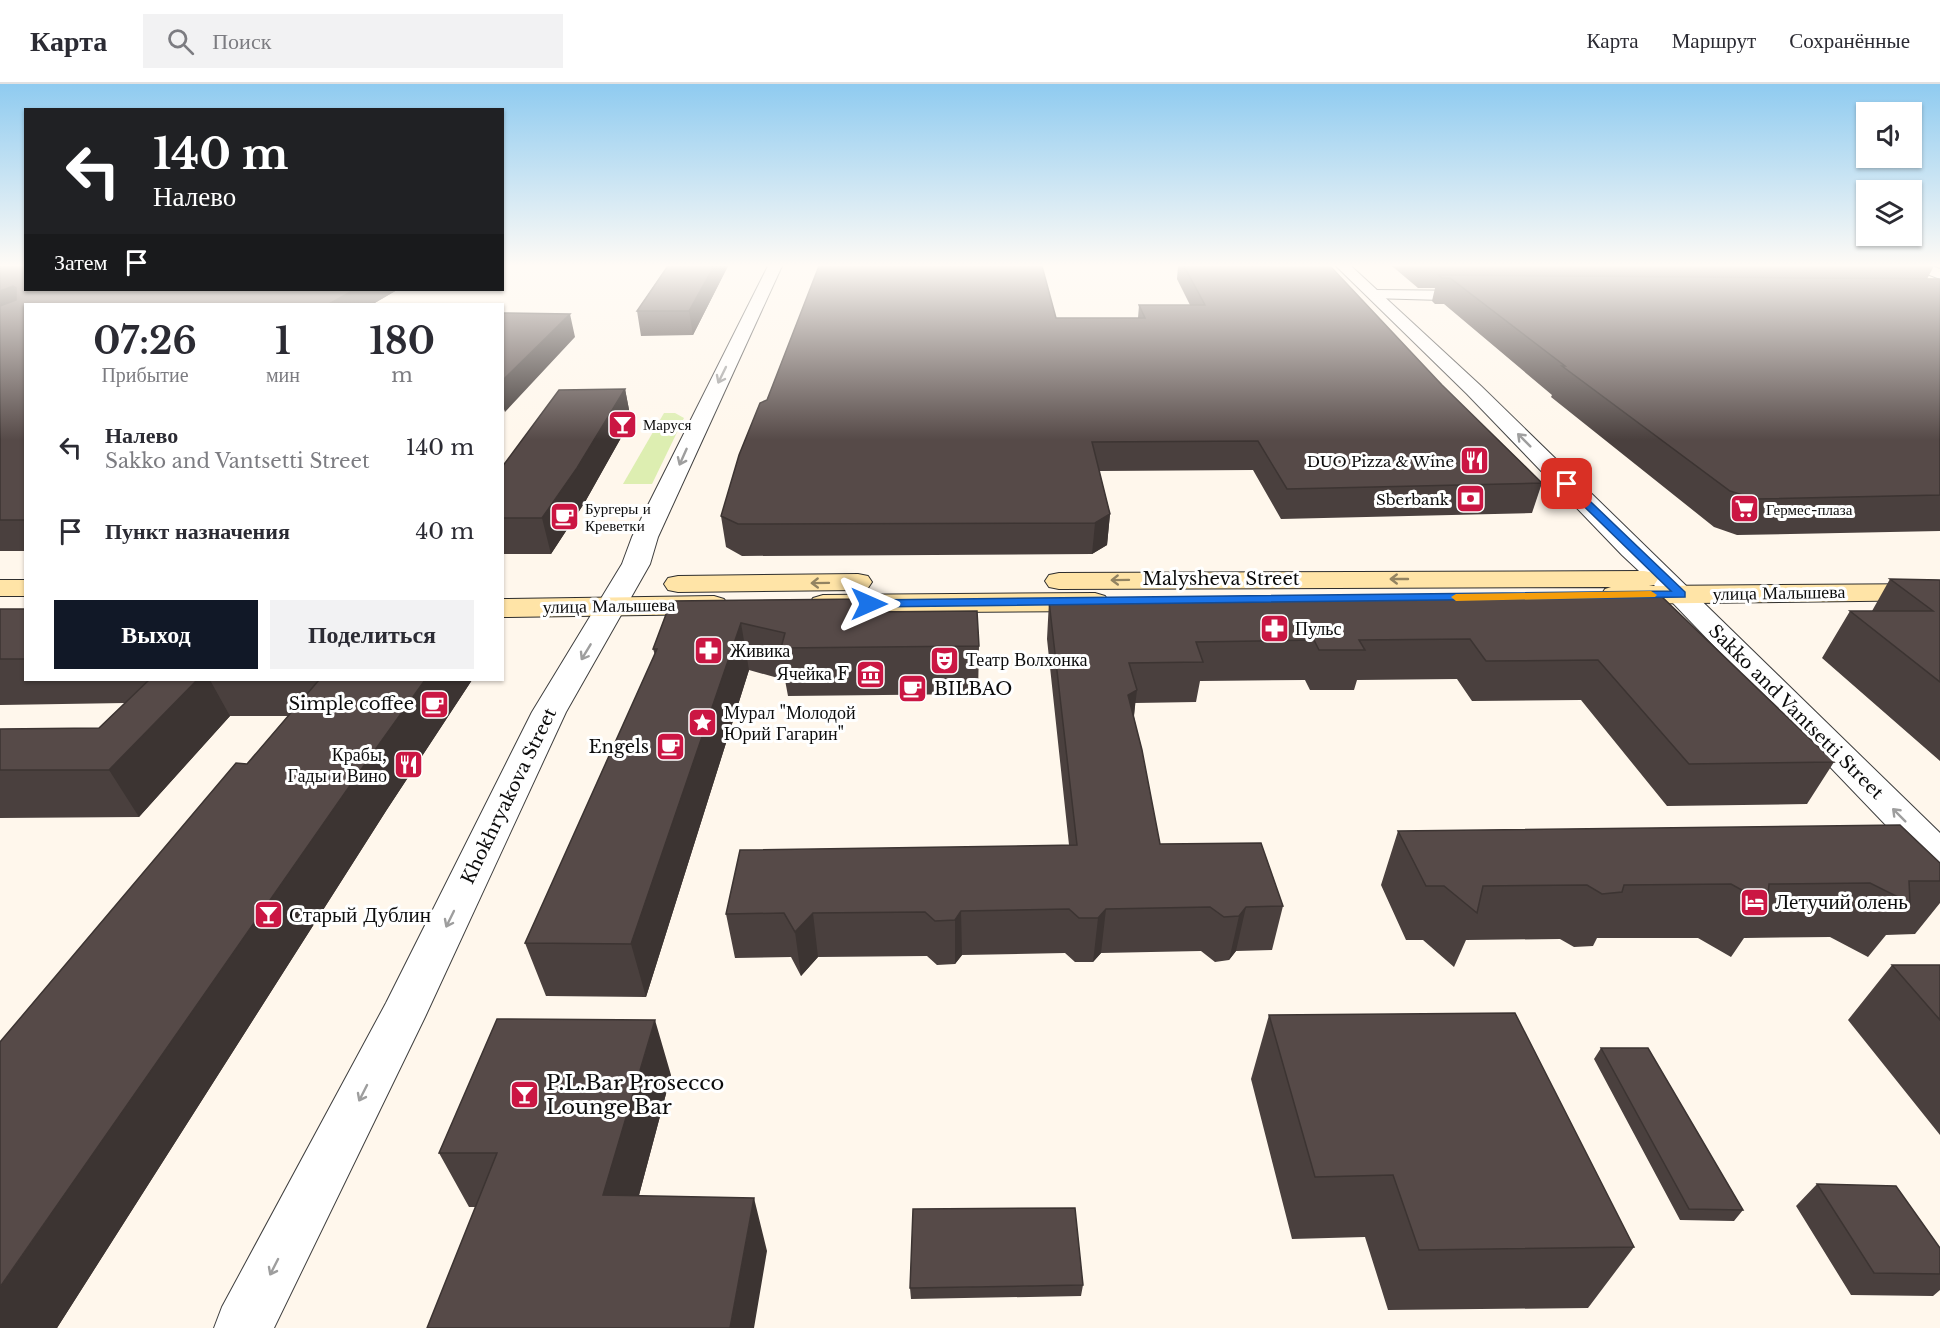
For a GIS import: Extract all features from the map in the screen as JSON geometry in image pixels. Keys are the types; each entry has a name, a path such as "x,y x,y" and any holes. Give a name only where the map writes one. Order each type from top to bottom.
{"main road":[{"path":"1673,587 1940,577"},
{"path":"504,586 617,595"},
{"name":"улица Малышева","path":"504,608 617,595 1673,587 1940,591"},
{"path":"0,588 24,588"},
{"path":"0,610 24,610"}],"street":[{"name":"Khokhryakova Street","path":"243,1328 402,1017 549,712 636,564 638,553 746,324"},
{"name":"Sakko and Vantsetti Street","path":"1405,324 1488,404 1631,549 1673,587 1940,857"}],"green space":[{"path":"664,413 675,413 684,418 652,484 623,484"}],"building":[{"path":"0,324 24,324 24,520 0,520"},
{"path":"504,324 560,324 504,379"},
{"path":"796,324 1385,324 1442,385 1542,483 1287,489 1258,441 1092,442 1110,514 1095,523 738,524 721,516 739,455 760,403 767,400"},
{"path":"1510,324 1940,324 1940,495 1755,499 1730,491 1562,366 1565,366"},
{"path":"625,389 577,468 542,518 504,518 504,464 559,390"},
{"path":"1890,579 1940,580 1940,682 1850,611 1933,611"},
{"path":"1659,594 1834,762 1689,764 1598,660 1486,661 1470,639 1359,640 1365,650 1319,650 1314,640 1196,642 1203,662 1129,663 1137,690 1128,695 1142,750 1160,844 1261,843 1283,906 1246,907 1239,916 1224,917 1210,907 1106,909 1098,918 1079,918 1069,909 961,911 955,920 935,921 925,912 813,913 795,932 784,913 726,914 740,850 1077,845 1049,601"},
{"path":"867,599 866,612 977,611 979,646 781,648 785,633 741,623 631,944 525,943 657,649 653,649 671,601"},
{"path":"0,609 24,609 24,659 0,659"},
{"path":"148,681 196,681 109,770 0,770 0,729 99,728"},
{"path":"318,681 424,681 0,1287 0,1042 236,763 247,764"},
{"path":"1900,825 1940,863 1940,881 1909,881 1910,903 1870,883 1769,884 1767,904 1731,884 1624,885 1622,892 1602,894 1587,885 1483,886 1477,913 1444,886 1426,886 1398,831"},
{"path":"1892,965 1940,965 1940,1020"},
{"path":"1515,1013 1634,1247 1419,1250 1393,1175 1315,1177 1269,1015"},
{"path":"497,1019 655,1020 603,1195 754,1198 730,1328 427,1328 497,1153 439,1153"},
{"path":"1601,1048 1648,1048 1743,1210 1689,1209"},
{"path":"1817,1184 1896,1186 1940,1248 1940,1274 1874,1273"},
{"path":"1075,1208 1083,1285 910,1288 913,1209"}],"slow traffic":[{"path":"1456,597 1651,595"}],"place":[{"name":"Маруся","path":"622,424"},
{"name":"DUO Pizza & Wine","path":"1475,461"},
{"name":"Sberbank","path":"1470,499"},
{"name":"Гермес-плаза","path":"1745,509"},
{"name":"Бургеры и Креветки","path":"564,517"},
{"name":"Пульс","path":"1274,629"},
{"name":"Живика","path":"709,651"},
{"name":"Театр Волхонка","path":"945,660"},
{"name":"Ячейка F","path":"870,674"},
{"name":"BILBAO","path":"913,689"},
{"name":"Simple coffee","path":"435,704"},
{"name":"Мурал \"Молодой Юрий Гагарин\"","path":"703,723"},
{"name":"Engels","path":"670,747"},
{"name":"Крабы, Гады и Вино","path":"408,765"},
{"name":"Летучий олень","path":"1754,902"},
{"name":"Старый Дублин","path":"268,915"},
{"name":"P.L.Bar Prosecco Lounge Bar","path":"525,1095"}],"route":[{"path":"869,604 1681,595 1631,549 1567,484"}]}
